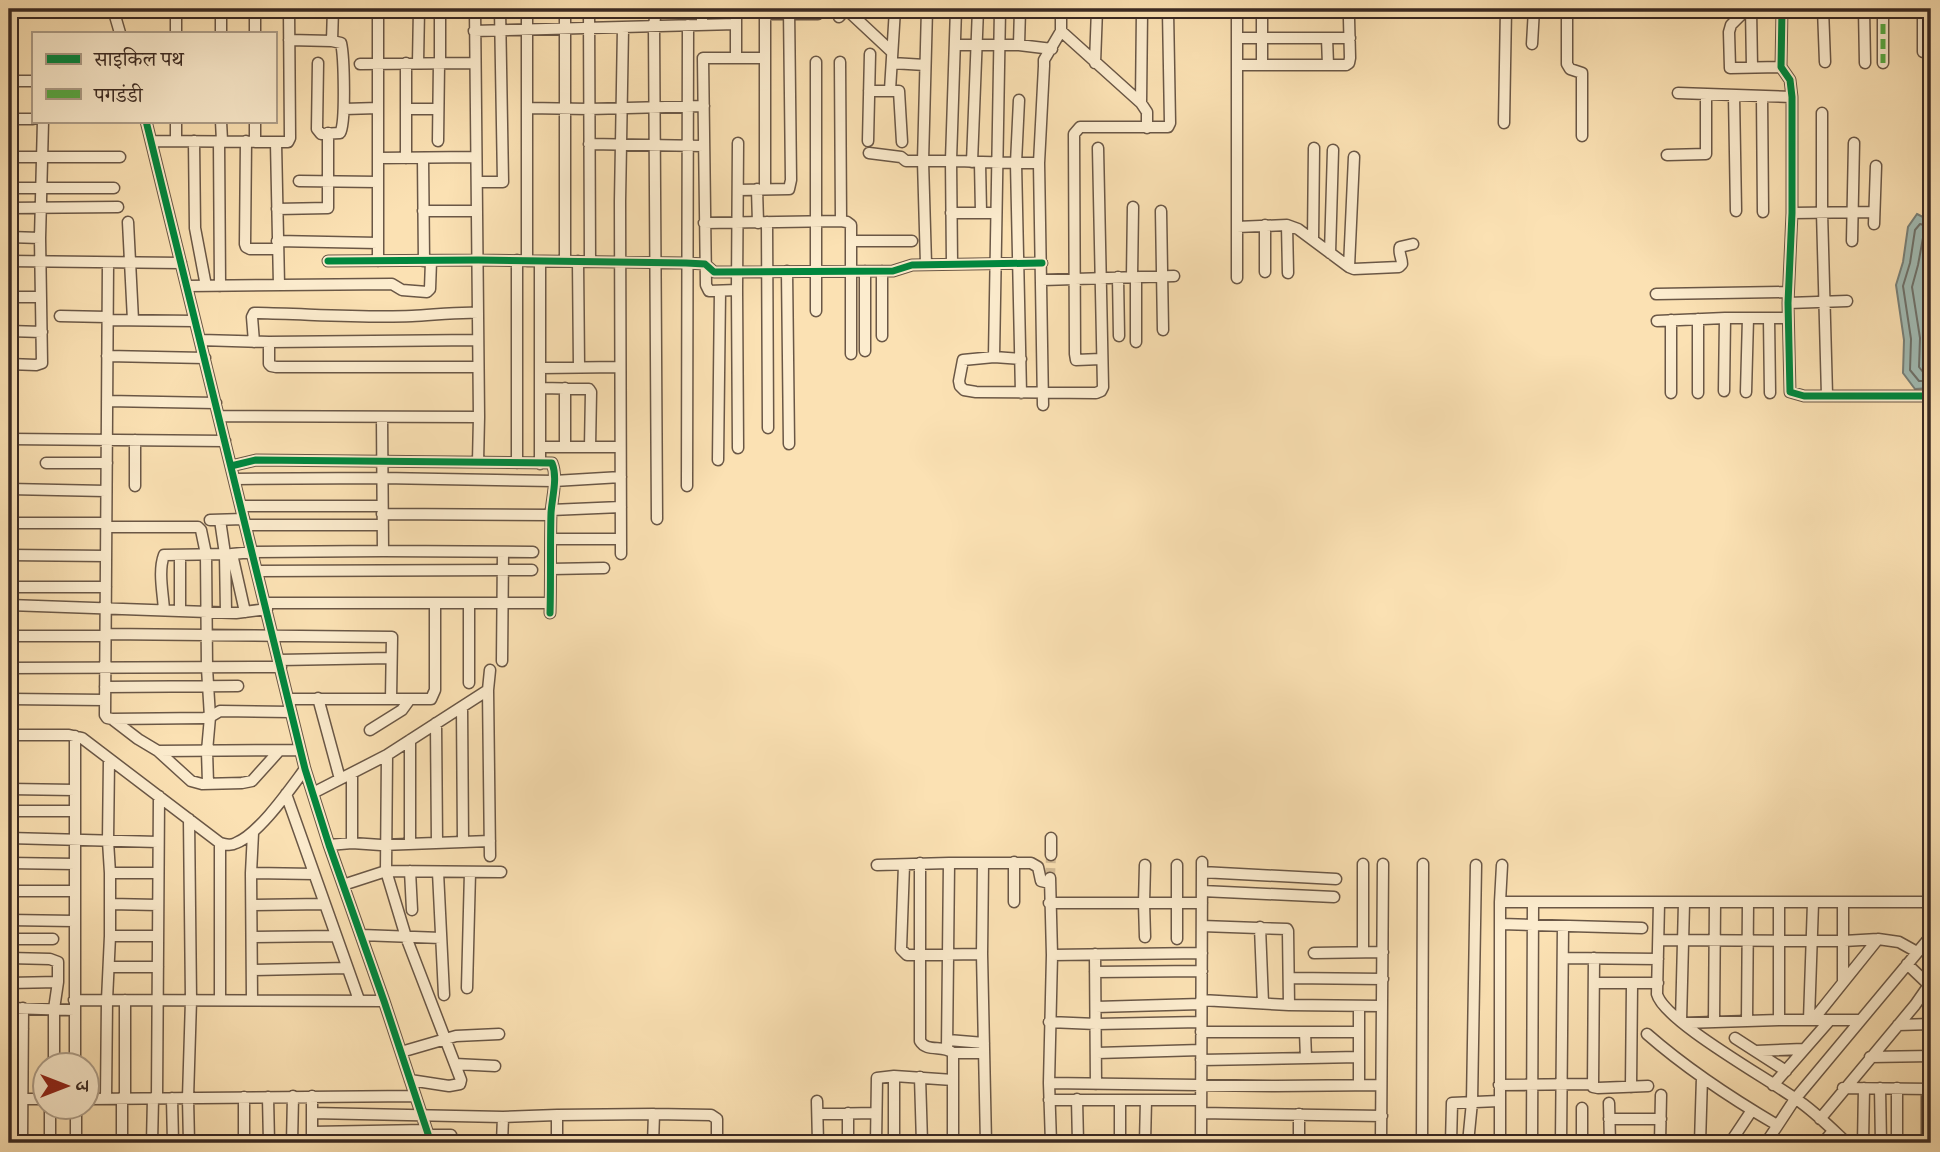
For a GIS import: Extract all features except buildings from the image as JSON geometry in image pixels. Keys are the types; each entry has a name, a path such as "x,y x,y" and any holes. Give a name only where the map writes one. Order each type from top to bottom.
{"street":[{"path":"113,9 120,32"},
{"path":"176,9 176,32"},
{"path":"221,9 221,32"},
{"path":"255,9 255,32"},
{"path":"152,141 288,142 289,9"},
{"path":"332,41 333,9"},
{"path":"378,9 378,261"},
{"path":"418,64 419,9"},
{"path":"438,141 440,9"},
{"path":"475,9 478,462"},
{"path":"477,182 503,182 500,9"},
{"path":"517,463 527,108 527,9"},
{"path":"565,9 565,261"},
{"path":"579,367 589,144 589,9"},
{"path":"656,9 656,519"},
{"path":"702,9 702,25"},
{"path":"736,9 736,58"},
{"path":"839,18 846,9 892,57 925,65"},
{"path":"890,90 895,9"},
{"path":"926,264 923,161 927,9"},
{"path":"952,263 951,160 956,9"},
{"path":"978,9 976,162 981,212"},
{"path":"994,358 1000,9"},
{"path":"1019,45 1020,9"},
{"path":"1044,405 1039,163 1044,60 1061,31 1061,9"},
{"path":"1095,63 1098,9 1213,9"},
{"path":"1504,122 1506,9"},
{"path":"1532,44 1534,9"},
{"path":"1567,9 1567,64 1570,69 1582,73 1582,136"},
{"path":"1749,9 1752,67"},
{"path":"1749,9 1731,25 1730,68 1781,67"},
{"path":"1782,9 1781,67 1790,80 1792,97 1792,213 1788,292 1790,392 1804,396 1931,396"},
{"path":"1823,9 1825,62"},
{"path":"1864,9 1865,63"},
{"path":"1883,9 1883,63"},
{"path":"1923,9 1923,52 1931,51"},
{"path":"1141,103 1142,10"},
{"path":"1237,278 1237,10 1289,11"},
{"path":"738,190 789,189 789,11"},
{"path":"768,428 767,271 761,189 765,19 767,15 789,11 818,14"},
{"path":"1101,359 1076,360 1074,134 1080,127 1168,127 1168,11"},
{"path":"1262,11 1262,65"},
{"path":"1237,65 1346,65 1349,63 1349,19"},
{"path":"474,31 736,24"},
{"path":"687,486 688,26"},
{"path":"621,554 620,262 623,28"},
{"path":"1061,31 1141,103 1147,112 1147,128"},
{"path":"1237,38 1350,38"},
{"path":"1327,38 1328,65"},
{"path":"289,40 332,41 339,42 342,47 343,131 338,133 321,134 317,129 317,63"},
{"path":"955,45 1019,45 1052,49"},
{"path":"868,141 870,54"},
{"path":"737,290 707,289 703,58 765,58"},
{"path":"816,62 816,311"},
{"path":"840,62 841,221"},
{"path":"360,64 475,64"},
{"path":"406,64 406,158"},
{"path":"9,81 32,81"},
{"path":"869,91 900,91 902,142"},
{"path":"1678,93 1792,97"},
{"path":"1667,155 1706,154 1706,94"},
{"path":"1734,95 1736,211"},
{"path":"1762,96 1763,212"},
{"path":"1019,100 1016,163 1021,393"},
{"path":"527,108 704,106"},
{"path":"344,109 378,108"},
{"path":"406,109 438,109"},
{"path":"1822,113 1827,395"},
{"path":"9,119 32,119"},
{"path":"9,364 42,363 40,238 43,122"},
{"path":"146,122 300,750 329,845 428,1136"},
{"path":"176,122 176,141"},
{"path":"220,286 221,122"},
{"path":"255,122 251,141 246,247 378,243"},
{"path":"277,209 328,208 328,133"},
{"path":"194,141 195,228 206,286"},
{"path":"276,143 279,285"},
{"path":"738,143 738,448"},
{"path":"1852,241 1854,143"},
{"path":"589,144 704,146"},
{"path":"1021,359 963,360 960,386 964,390 976,392 1101,391 1098,148"},
{"path":"1313,240 1314,148"},
{"path":"1329,253 1334,150"},
{"path":"869,153 901,156 906,161 1039,163"},
{"path":"9,157 120,156"},
{"path":"1349,267 1354,156"},
{"path":"378,158 476,157"},
{"path":"187,286 392,284 402,290 426,292 430,289 423,211 423,158"},
{"path":"1874,225 1876,166"},
{"path":"299,181 378,182"},
{"path":"9,188 114,188"},
{"path":"9,208 118,206"},
{"path":"1132,207 1136,342"},
{"path":"423,211 477,211"},
{"path":"1161,211 1163,330"},
{"path":"1792,213 1874,212"},
{"path":"951,213 996,213"},
{"path":"705,223 841,221 851,225 851,354"},
{"path":"128,222 133,320"},
{"path":"1265,225 1265,272"},
{"path":"1237,227 1287,225 1298,229 1349,267 1361,270 1399,267 1402,264 1400,247 1413,244"},
{"path":"1287,225 1288,273"},
{"path":"9,237 40,238"},
{"path":"853,241 912,241"},
{"path":"9,261 181,263"},
{"path":"328,261 655,262 705,264 715,272 893,271 926,264 1042,263"},
{"path":"540,261 540,464"},
{"path":"108,263 105,715 112,719 210,717 220,711 291,712"},
{"path":"787,271 789,444"},
{"path":"865,271 865,351"},
{"path":"882,271 883,336"},
{"path":"1042,280 1174,276"},
{"path":"1118,277 1119,336"},
{"path":"718,460 720,291"},
{"path":"1656,294 1788,292"},
{"path":"9,297 41,298"},
{"path":"1788,303 1846,301"},
{"path":"254,342 254,313 412,316 478,313"},
{"path":"61,316 195,321"},
{"path":"1724,391 1725,318"},
{"path":"1746,392 1748,318"},
{"path":"1769,318 1770,394"},
{"path":"1657,321 1788,318"},
{"path":"1698,319 1698,393"},
{"path":"1671,320 1671,393"},
{"path":"9,331 42,332"},
{"path":"200,341 478,340"},
{"path":"269,342 269,364 276,367 478,367"},
{"path":"107,356 205,358"},
{"path":"540,368 620,367"},
{"path":"540,388 589,389 590,447"},
{"path":"565,388 565,447"},
{"path":"107,401 216,403"},
{"path":"220,416 479,417"},
{"path":"382,416 383,551"},
{"path":"9,439 225,442"},
{"path":"135,440 135,486"},
{"path":"540,447 621,447"},
{"path":"9,605 226,612 245,612 266,606 502,604 550,608 554,481 552,463 256,460 232,466"},
{"path":"46,463 107,463"},
{"path":"235,479 554,481 621,477"},
{"path":"9,489 106,491"},
{"path":"241,506 551,512 621,508"},
{"path":"245,612 229,554 215,520 382,525"},
{"path":"9,523 198,527 201,530 206,554 206,668 210,717 208,783"},
{"path":"551,539 621,539"},
{"path":"164,610 162,558 168,555 253,552 533,552"},
{"path":"502,661 503,552"},
{"path":"226,612 229,554"},
{"path":"9,555 106,556"},
{"path":"180,555 180,610"},
{"path":"551,569 604,568"},
{"path":"257,571 532,569"},
{"path":"9,587 106,587"},
{"path":"288,699 431,699 434,695 435,604"},
{"path":"469,604 469,682"},
{"path":"9,636 387,636 393,640 391,699"},
{"path":"9,668 206,668 391,659"},
{"path":"490,670 490,856"},
{"path":"105,687 238,686"},
{"path":"313,793 387,755 488,690"},
{"path":"318,698 340,779"},
{"path":"9,699 105,700"},
{"path":"370,730 402,710 410,699"},
{"path":"462,707 463,842"},
{"path":"112,719 158,751 196,783 252,781 279,751"},
{"path":"436,723 437,843"},
{"path":"9,735 82,738 220,844 239,843 253,833 306,769"},
{"path":"75,736 75,1050"},
{"path":"410,740 410,844"},
{"path":"158,751 300,750"},
{"path":"387,755 386,871 406,937 461,1080 460,1084 456,1085 410,1080"},
{"path":"106,1098 110,936 108,760"},
{"path":"352,774 352,843"},
{"path":"9,789 75,790"},
{"path":"286,794 359,1000"},
{"path":"159,796 158,1000 152,1143 219,1143"},
{"path":"9,811 75,811"},
{"path":"189,819 189,1143"},
{"path":"252,1000 253,833"},
{"path":"9,838 158,842"},
{"path":"1051,838 1051,855"},
{"path":"329,845 490,841"},
{"path":"220,844 220,1000"},
{"path":"1014,862 1014,902"},
{"path":"877,865 1014,862 1036,864 1041,881 1050,880 1051,1143"},
{"path":"9,863 75,864"},
{"path":"920,863 920,1041 926,1047 984,1048"},
{"path":"949,863 949,1048 953,1080 953,1143"},
{"path":"983,863 986,1143"},
{"path":"1363,864 1363,952"},
{"path":"1381,1143 1383,864"},
{"path":"1422,1143 1423,864"},
{"path":"904,865 901,949 907,955 982,954"},
{"path":"1145,865 1145,937"},
{"path":"1177,865 1177,939"},
{"path":"1468,1143 1472,1102 1476,865"},
{"path":"1500,1143 1502,865"},
{"path":"1201,1143 1202,867 1336,879"},
{"path":"343,885 386,871 501,872"},
{"path":"410,871 412,910"},
{"path":"438,872 444,995"},
{"path":"467,988 470,872"},
{"path":"110,873 158,873"},
{"path":"251,873 314,874"},
{"path":"9,891 75,891"},
{"path":"1202,891 1334,897"},
{"path":"1500,902 1931,904"},
{"path":"1532,1143 1533,902"},
{"path":"1049,903 1202,903"},
{"path":"1659,903 1659,1001 1719,1050 1796,1098 1847,1143"},
{"path":"1682,1022 1684,903"},
{"path":"1714,1021 1715,903"},
{"path":"1747,1021 1748,903"},
{"path":"1779,903 1779,1020"},
{"path":"1811,1020 1812,903"},
{"path":"1843,903 1843,982"},
{"path":"110,904 158,905"},
{"path":"252,905 324,904"},
{"path":"9,920 74,920"},
{"path":"1501,924 1642,928"},
{"path":"1202,926 1284,927 1289,931 1289,1005"},
{"path":"1561,1143 1563,926"},
{"path":"1260,927 1262,1003"},
{"path":"361,935 441,938"},
{"path":"110,936 158,936"},
{"path":"252,937 336,936"},
{"path":"1766,1143 1796,1098 1931,938"},
{"path":"9,939 53,939"},
{"path":"1659,940 1878,939 1899,942 1917,952"},
{"path":"1811,1020 1878,939"},
{"path":"1314,953 1383,952"},
{"path":"1052,955 1202,953"},
{"path":"1095,954 1096,1084"},
{"path":"9,958 55,959 58,982 54,1009 54,1050"},
{"path":"1563,958 1658,958"},
{"path":"1594,958 1592,1084 1595,1088 1648,1086"},
{"path":"1820,1119 1929,987 1907,964"},
{"path":"109,967 158,967"},
{"path":"252,970 347,968"},
{"path":"1095,972 1202,971"},
{"path":"1289,978 1382,979"},
{"path":"9,983 58,982"},
{"path":"1594,983 1658,983"},
{"path":"1631,983 1631,1087"},
{"path":"9,1008 54,1009 107,1000 384,1001"},
{"path":"122,1143 125,1000"},
{"path":"1096,1007 1201,1002 1382,1006"},
{"path":"1359,1006 1359,1085"},
{"path":"22,1143 23,1009"},
{"path":"1773,1085 1830,1020"},
{"path":"1682,1022 1861,1020"},
{"path":"1049,1022 1359,1032"},
{"path":"1898,1025 1931,1024"},
{"path":"9,1029 23,1029"},
{"path":"1305,1032 1306,1058"},
{"path":"401,1052 445,1038 499,1034"},
{"path":"1647,1034 1702,1077 1777,1125"},
{"path":"1735,1038 1786,1071"},
{"path":"1756,1051 1804,1049"},
{"path":"1097,1053 1359,1057"},
{"path":"1871,1057 1931,1056"},
{"path":"455,1064 495,1066"},
{"path":"876,1143 877,1079 881,1076 894,1076 953,1080"},
{"path":"894,1076 894,1143"},
{"path":"920,1077 922,1143"},
{"path":"1700,1143 1702,1077"},
{"path":"1049,1083 1381,1085"},
{"path":"1499,1085 1592,1084"},
{"path":"1843,1088 1929,1088 1927,1143"},
{"path":"1863,1143 1864,1088"},
{"path":"1881,1088 1881,1143"},
{"path":"1897,1088 1897,1143"},
{"path":"1660,1143 1661,1095"},
{"path":"292,1143 293,1096"},
{"path":"312,1143 313,1096"},
{"path":"102,1098 415,1096"},
{"path":"244,1097 244,1143"},
{"path":"268,1097 269,1143"},
{"path":"172,1098 173,1143"},
{"path":"9,1099 32,1099"},
{"path":"1077,1099 1078,1143"},
{"path":"1049,1100 1201,1100"},
{"path":"1120,1143 1121,1100"},
{"path":"1145,1143 1146,1100"},
{"path":"817,1101 818,1143"},
{"path":"1451,1143 1454,1102 1499,1101"},
{"path":"1609,1103 1610,1143"},
{"path":"1581,1143 1582,1108"},
{"path":"1730,1143 1752,1110"},
{"path":"312,1113 503,1117 711,1115 717,1119 718,1143"},
{"path":"848,1113 848,1143"},
{"path":"818,1114 876,1113"},
{"path":"1201,1113 1382,1116"},
{"path":"653,1143 654,1114"},
{"path":"1299,1114 1299,1143"},
{"path":"557,1143 558,1115"},
{"path":"502,1143 503,1117"},
{"path":"1609,1119 1661,1119"},
{"path":"50,1120 50,1143"},
{"path":"76,1120 76,1143"},
{"path":"1823,1143 1833,1130"},
{"path":"312,1132 451,1135"}],"water":[{"path":"1917,214 1931,221 1931,388 1915,389 1903,373 1904,340 1896,285 1903,262 1908,227"}],"tunnel":[{"path":"1050,878 1051,855"}],"marked path":[{"path":"1883,9 1883,63"}],"cycle path":[{"path":"1782,9 1781,67 1790,80 1792,97 1792,213 1788,303 1790,392 1804,396 1931,396"},
{"path":"146,122 305,769 431,1143"},
{"path":"328,261 686,263 705,264 714,272 893,271 912,265 1042,263"},
{"path":"231,466 256,460 552,463 555,481 551,513 550,613"}]}
